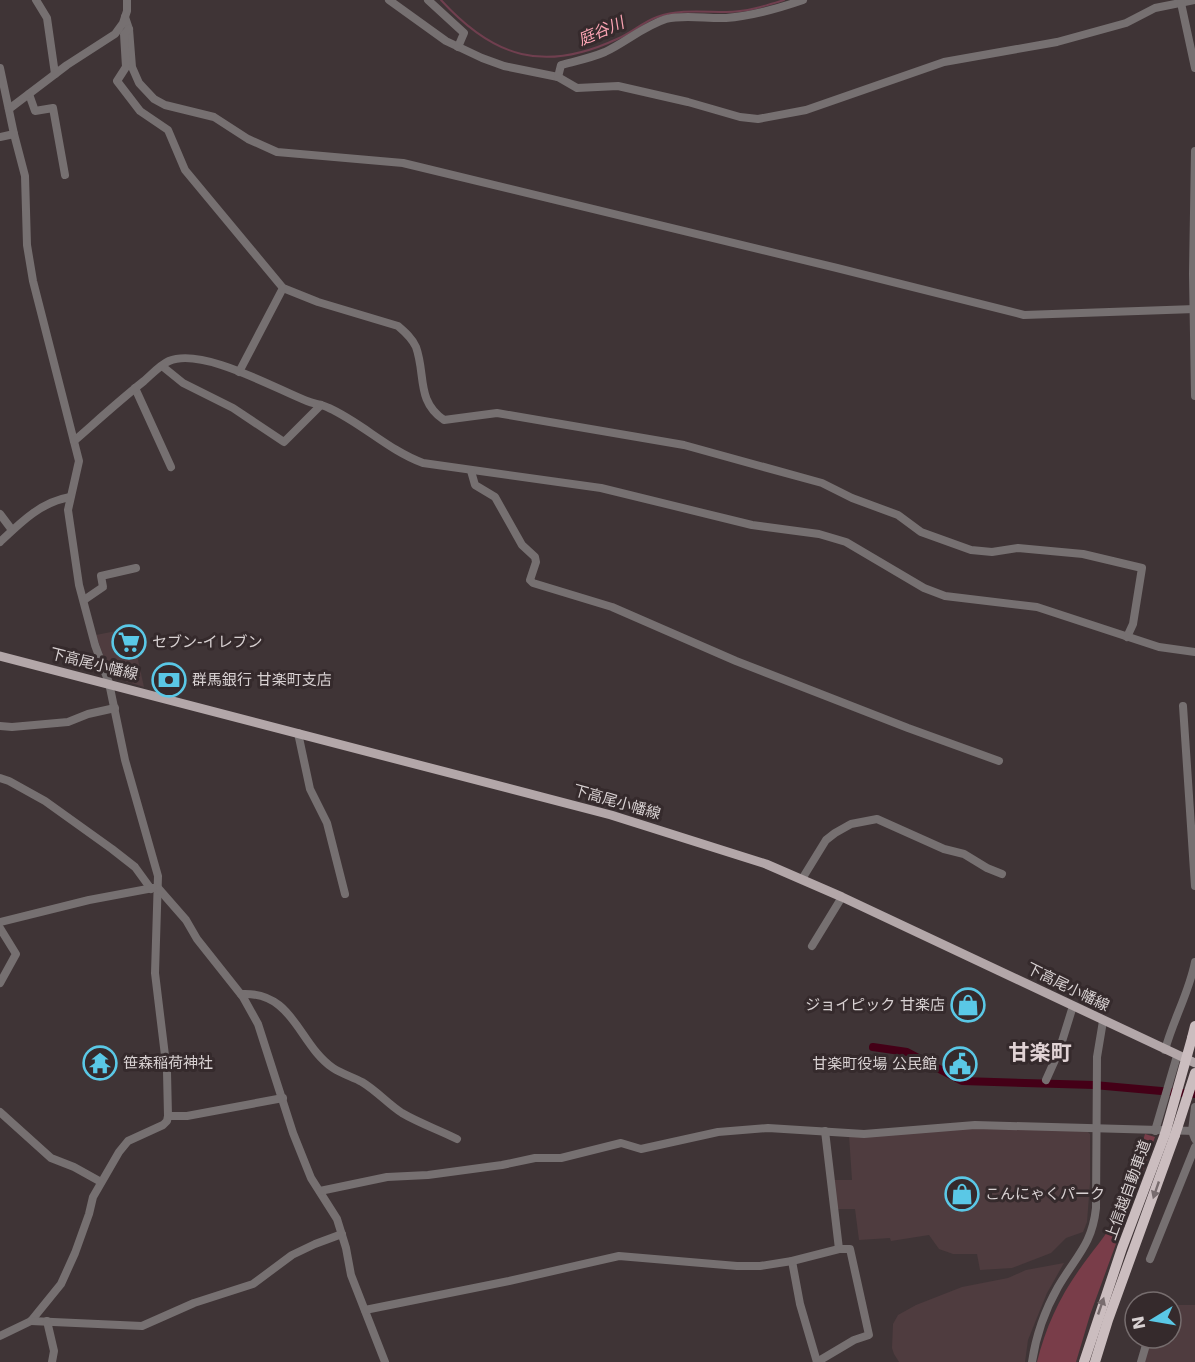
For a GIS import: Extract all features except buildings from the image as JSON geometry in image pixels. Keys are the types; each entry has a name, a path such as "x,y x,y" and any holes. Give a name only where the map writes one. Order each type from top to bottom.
{"highway":[{"name":"上信越自動車道","path":"1095,1362 1195,1026"},
{"name":"上信越自動車道","path":"1084,1362 1122,1248 1165,1133 1195,1073"}],"main road":[{"name":"下高尾小幡線","path":"0,656 611,815 766,864 842,897 1195,1063"}],"street":[{"path":"36,0 47,18 55,74"},
{"path":"9,109 55,74 115,34 121,28 125,17 127,0"},
{"path":"389,0 435,34 458,47 504,66 558,77 577,88 618,86 740,117 764,118 806,110 944,62 1057,42 1126,23 1155,8 1195,0"},
{"path":"428,0 464,33 458,47"},
{"path":"558,77 561,65 605,52 653,24 665,20 680,17 746,16 803,0"},
{"path":"1181,3 1195,68"},
{"path":"125,17 129,29 132,67 139,83 154,99 165,105 214,117 248,139 278,152 403,163 1024,315 1194,309"},
{"path":"129,29 124,34 126,67 117,81 140,111 168,130 185,170 283,288 318,302 398,326 407,334 416,347 425,397 431,408 444,420 497,413 684,445 822,483 852,498 898,516 921,532 971,549 992,552 1018,548 1083,554 1142,568 1133,624 1127,637"},
{"path":"0,68 25,176 26,224 33,281 65,414 79,461 68,510 80,585 95,645 109,683 125,760 158,876 154,888 155,973 168,1072 167,1121 128,1141 93,1197 75,1253 61,1284 31,1321 0,1336"},
{"path":"29,94 35,111 53,108 65,175"},
{"path":"0,137 14,134"},
{"path":"1195,151 1195,396"},
{"path":"239,372 283,288"},
{"path":"74,441 167,362 190,358 211,362 239,372 321,405 350,419 406,457 423,464 600,488 752,525 819,534 846,542 924,588 945,596 1037,607 1159,647 1195,652"},
{"path":"162,366 183,383 233,408 284,442 321,405"},
{"path":"135,388 171,467"},
{"path":"471,471 475,485 495,497 522,545 535,557 536,562 530,579 533,583 612,607 747,665 999,761"},
{"path":"0,542 34,511 70,497"},
{"path":"0,514 12,530"},
{"path":"84,600 103,587 101,576 136,568"},
{"path":"1183,706 1191,749 1195,886"},
{"path":"0,726 68,722 88,714 115,708"},
{"path":"298,733 309,789 327,823 345,894"},
{"path":"0,778 9,780 45,801 135,867 186,920 197,939 241,994 258,1024 293,1133 311,1178 337,1219 351,1275 385,1362"},
{"path":"802,879 826,840 851,824 877,819 944,849 964,854 1002,874"},
{"path":"0,922 89,900 154,888"},
{"path":"812,946 842,897"},
{"path":"0,928 16,954 0,983"},
{"path":"1165,1050 1192,978 1195,963"},
{"path":"241,994 255,993 272,999 294,1020 322,1059 333,1068 362,1082 402,1113 457,1138"},
{"path":"1046,1080 1059,1051 1073,1006"},
{"path":"1032,1362 1035,1341 1053,1296 1086,1244 1094,1226 1097,1057 1103,1021"},
{"path":"1165,1133 1177,1056"},
{"path":"168,1116 199,1114 283,1098"},
{"path":"320,1191 387,1177 502,1165 535,1158 561,1158 621,1143 641,1149 718,1132 768,1128 864,1134 975,1125 1097,1128 1194,1134 1195,1107"},
{"path":"0,1112 51,1158 74,1167 101,1182"},
{"path":"825,1131 839,1249"},
{"path":"1149,1259 1195,1147"},
{"path":"31,1321 142,1326 194,1303 253,1284 292,1255 342,1234"},
{"path":"365,1310 619,1256 760,1266 792,1261 839,1249 850,1249 869,1335 854,1340 817,1362 800,1304 792,1261"},
{"path":"47,1321 54,1351 52,1362"}],"shaded area":[{"path":"131,628 144,687 121,680 109,672 96,635"},
{"name":"こんにゃくパーク","path":"971,1127 1087,1131 1090,1134 1090,1183 1087,1222 1083,1232 1066,1238 1051,1253 1012,1268 980,1270 977,1254 953,1254 939,1249 929,1235 891,1241 890,1238 859,1240 855,1209 836,1209 832,1180 852,1180 849,1135"},
{"path":"1145,1134 1155,1137 1090,1315 1076,1362 1037,1362 1044,1338 1059,1303 1079,1270 1108,1231 1120,1208"},
{"path":"1064,1263 1047,1293 1028,1340 1025,1362 899,1362 894,1354 893,1324 898,1315 916,1305 962,1287 1008,1278 1026,1270"},
{"path":"1183,1305 1195,1305 1195,1362 1144,1362 1148,1350 1183,1350"}],"waterway":[{"name":"庭谷川","path":"441,0 461,20 501,47 522,54 543,57 566,55 591,49 617,39 665,14 741,11 784,0"},
{"path":"873,1047 907,1052 962,1081 1094,1085 1195,1094"}],"place":[{"name":"セブン-イレブン","path":"129,642"},
{"name":"群馬銀行 甘楽町支店","path":"169,680"},
{"name":"ジョイピック 甘楽店","path":"968,1005"},
{"name":"笹森稲荷神社","path":"100,1063"},
{"name":"甘楽町役場 公民館","path":"960,1064"},
{"name":"こんにゃくパーク","path":"962,1194"}],"district":[{"name":"甘楽町","path":"1040,1053"}]}
